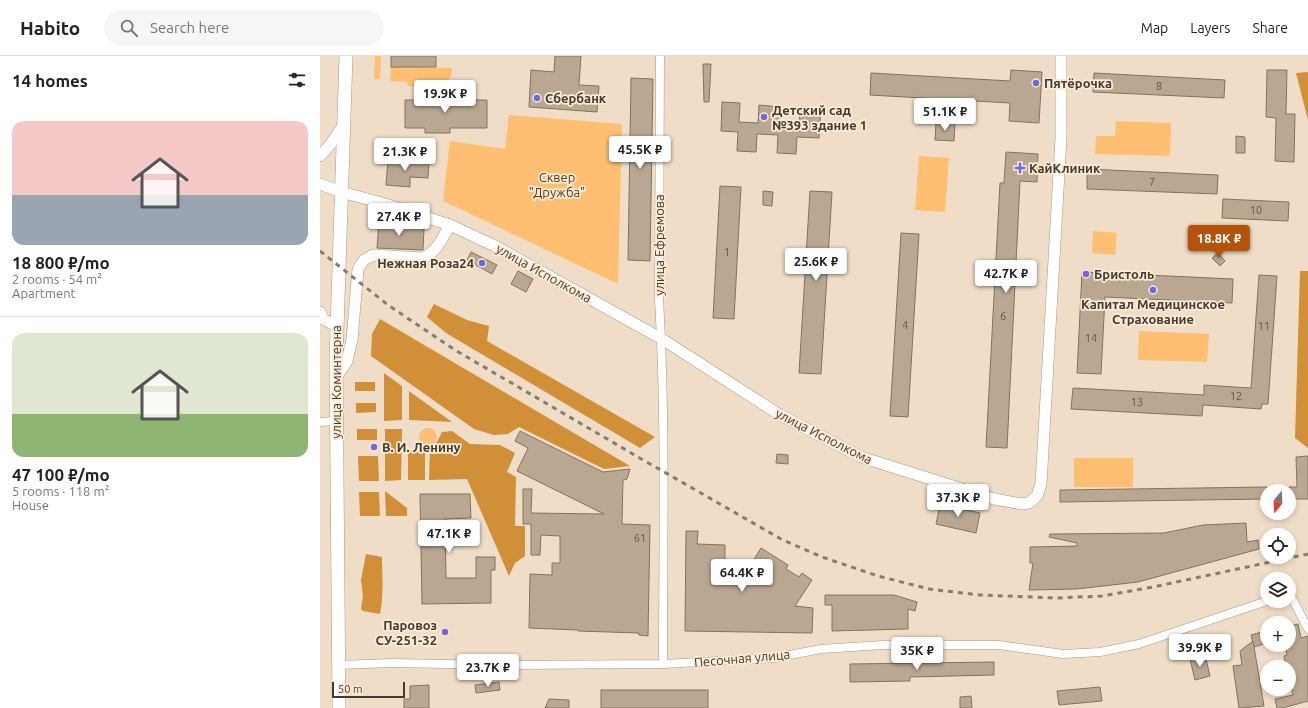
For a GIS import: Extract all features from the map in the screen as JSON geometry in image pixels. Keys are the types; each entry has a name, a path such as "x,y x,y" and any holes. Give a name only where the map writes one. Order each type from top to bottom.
{"main road":[{"name":"улица Коминтерна","path":"339,708 335,420 336,326 346,56"}],"street":[{"name":"улица Ефремова","path":"660,56 659,293 662,339 664,445 663,664"},
{"name":"улица Исполкома","path":"320,184 341,192 382,203 450,225 497,247 662,339 780,415 861,457 994,499 1022,504 1029,503 1037,496 1041,484 1061,138 1061,56"},
{"path":"320,156 330,146 344,124"},
{"path":"336,378 347,361 352,340 358,269 364,260 373,255 422,258 430,256 436,250 450,225"},
{"path":"320,312 323,319 336,326"},
{"path":"320,422 335,420"},
{"name":"Песочная улица","path":"338,664 663,664 774,658 821,649 913,644 999,645 1063,654 1100,652 1139,644 1260,603"},
{"path":"1296,607 1308,629"}],"green space":[{"path":"375,56 381,56 380,79 374,79"},
{"path":"391,67 452,68 451,77 440,88 408,86 407,82 390,81"},
{"name":"Сквер \"Дружба\"","path":"509,115 622,124 618,284 443,201 450,141 505,149"},
{"path":"1116,121 1171,123 1170,156 1095,154 1096,136 1115,136"},
{"path":"919,156 949,158 945,212 915,210"},
{"path":"1093,231 1117,233 1115,255 1092,253"},
{"path":"1139,331 1209,334 1207,362 1138,360"},
{"path":"428,428 434,431 437,437 434,443 428,446 422,443 419,437 422,431"},
{"path":"1074,458 1133,458 1133,487 1074,487"}],"shaded area":[{"path":"1308,72 1308,120 1296,73"},
{"path":"1300,271 1308,271 1308,448 1295,438"},
{"path":"434,304 467,320 489,326 487,341 655,437 640,448 446,333 427,317"},
{"path":"380,319 630,466 604,469 519,427 508,434 494,435 474,429 371,356 372,334"},
{"path":"384,373 402,386 402,420 384,421"},
{"path":"355,382 375,382 375,391 355,391"},
{"path":"409,391 452,422 409,420"},
{"path":"356,403 376,403 376,412 356,413"},
{"path":"357,429 377,429 377,440 357,440"},
{"path":"385,429 402,429 401,480 385,481"},
{"path":"452,431 470,444 500,445 515,453 507,472 516,477 515,526 525,526 525,556 515,563 509,576 467,479 429,480 430,447 437,442 442,432"},
{"path":"408,450 425,450 425,480 408,480"},
{"path":"358,456 378,456 379,481 359,481"},
{"path":"385,491 407,508 407,516 386,516"},
{"path":"359,492 379,492 380,516 360,516"},
{"path":"366,554 382,557 382,593 380,614 363,611 361,609 363,596 361,580"}],"building":[{"path":"391,56 436,56 436,67 391,67"},
{"path":"555,56 581,56 579,85 599,86 597,112 529,107 531,70 554,72"},
{"path":"703,64 711,64 709,102 704,102"},
{"path":"1011,70 1042,72 1039,123 1009,121 1010,103 870,95 871,73 1010,81"},
{"path":"1267,70 1287,70 1286,114 1295,114 1294,162 1275,161 1276,118 1266,117"},
{"path":"1094,73 1225,80 1224,98 1093,92"},
{"path":"631,78 653,79 650,261 628,260"},
{"path":"425,93 450,93 450,100 487,100 487,128 450,128 450,133 425,133 425,128 405,128 405,100 425,100"},
{"path":"722,102 740,103 739,122 758,123 759,105 780,107 779,124 799,125 800,107 821,108 819,138 797,137 796,154 777,153 778,135 757,134 756,152 737,151 738,132 721,131"},
{"path":"936,122 955,123 954,141 935,140"},
{"path":"1236,136 1245,137 1245,153 1236,153"},
{"path":"1006,152 1038,154 1037,182 1020,181 1007,448 986,447 1000,183 1004,183"},
{"path":"388,159 429,162 428,178 410,177 410,187 386,185"},
{"path":"1087,169 1218,175 1217,194 1087,189"},
{"path":"720,186 741,187 734,319 713,318"},
{"path":"763,191 773,192 772,206 763,205"},
{"path":"810,191 832,192 821,374 799,373"},
{"path":"1223,199 1289,202 1288,221 1222,218"},
{"path":"379,221 398,222 398,226 424,229 423,250 377,248"},
{"path":"901,233 919,234 908,417 890,416"},
{"name":"Нежная Роза24","path":"471,252 497,265 492,274 467,260"},
{"path":"1218,253 1225,261 1220,266 1212,258"},
{"path":"518,271 533,279 526,292 511,284"},
{"path":"1082,272 1233,279 1232,303 1105,297 1101,374 1077,373"},
{"path":"1259,275 1277,276 1268,404 1262,404 1261,409 1203,405 1202,416 1071,409 1073,388 1204,395 1204,385 1251,388"},
{"path":"520,431 603,472 630,469 627,479 623,480 622,524 650,525 648,636 639,635 639,633 529,628 530,574 552,575 552,563 560,563 560,536 541,535 540,555 531,555 531,524 523,524 523,489 532,489 531,513 604,514 517,471 528,448 515,441"},
{"path":"777,454 788,455 788,464 776,463"},
{"path":"1308,456 1308,499 1296,499 1296,457"},
{"path":"1260,487 1260,499 1060,502 1060,490"},
{"path":"420,494 470,494 471,518 445,519 446,578 476,578 476,557 495,557 495,570 491,570 491,603 422,604"},
{"path":"940,504 980,513 976,533 936,524"},
{"path":"1246,523 1247,542 1258,540 1259,549 1138,582 1077,589 1029,590 1033,563 1030,563 1030,547 1077,546 1077,543 1049,537 1050,534 1164,533 1203,525"},
{"path":"686,531 698,531 697,544 725,545 725,560 753,561 761,548 788,565 786,569 799,577 802,573 812,580 795,606 813,608 812,633 685,631"},
{"path":"825,595 894,595 917,602 915,611 908,609 908,629 832,631 832,605 825,605"},
{"path":"1296,624 1298,624 1301,638 1308,636 1308,701 1283,708 1277,708 1275,699 1296,696 1296,660 1285,660 1284,656 1287,655 1286,652 1296,652"},
{"path":"1260,632 1260,645 1254,647 1251,635"},
{"path":"1253,641 1260,682 1260,696 1262,696 1264,706 1239,708 1233,666 1242,665 1240,651"},
{"path":"1205,655 1210,676 1195,680 1190,659"},
{"path":"994,662 994,675 910,677 910,681 850,682 850,664"},
{"path":"499,682 500,690 476,693 475,685"},
{"path":"429,685 429,708 404,708 404,699 410,699 410,686"},
{"path":"1100,687 1102,701 1059,705 1057,691"},
{"path":"601,690 708,690 708,708 601,708"},
{"path":"971,696 972,708 960,708 960,697"},
{"path":"549,699 569,700 569,708 545,708"}],"railway":[{"path":"320,251 388,305 455,350 638,457 781,539 822,557 878,576 929,589 980,595 1057,598 1102,596 1153,587 1308,554"}],"place":[{"name":"Пятёрочка","path":"1036,83"},
{"name":"Сбербанк","path":"537,98"},
{"name":"Детский сад №393 здание 1","path":"764,117"},
{"name":"КайКлиник","path":"1020,168"},
{"name":"Нежная Роза24","path":"482,263"},
{"name":"Бристоль","path":"1086,274"},
{"name":"Капитал Медицинское Страхование","path":"1153,290"},
{"name":"В. И. Ленину","path":"374,447"},
{"name":"Паровоз СУ-251-32","path":"445,632"}]}
